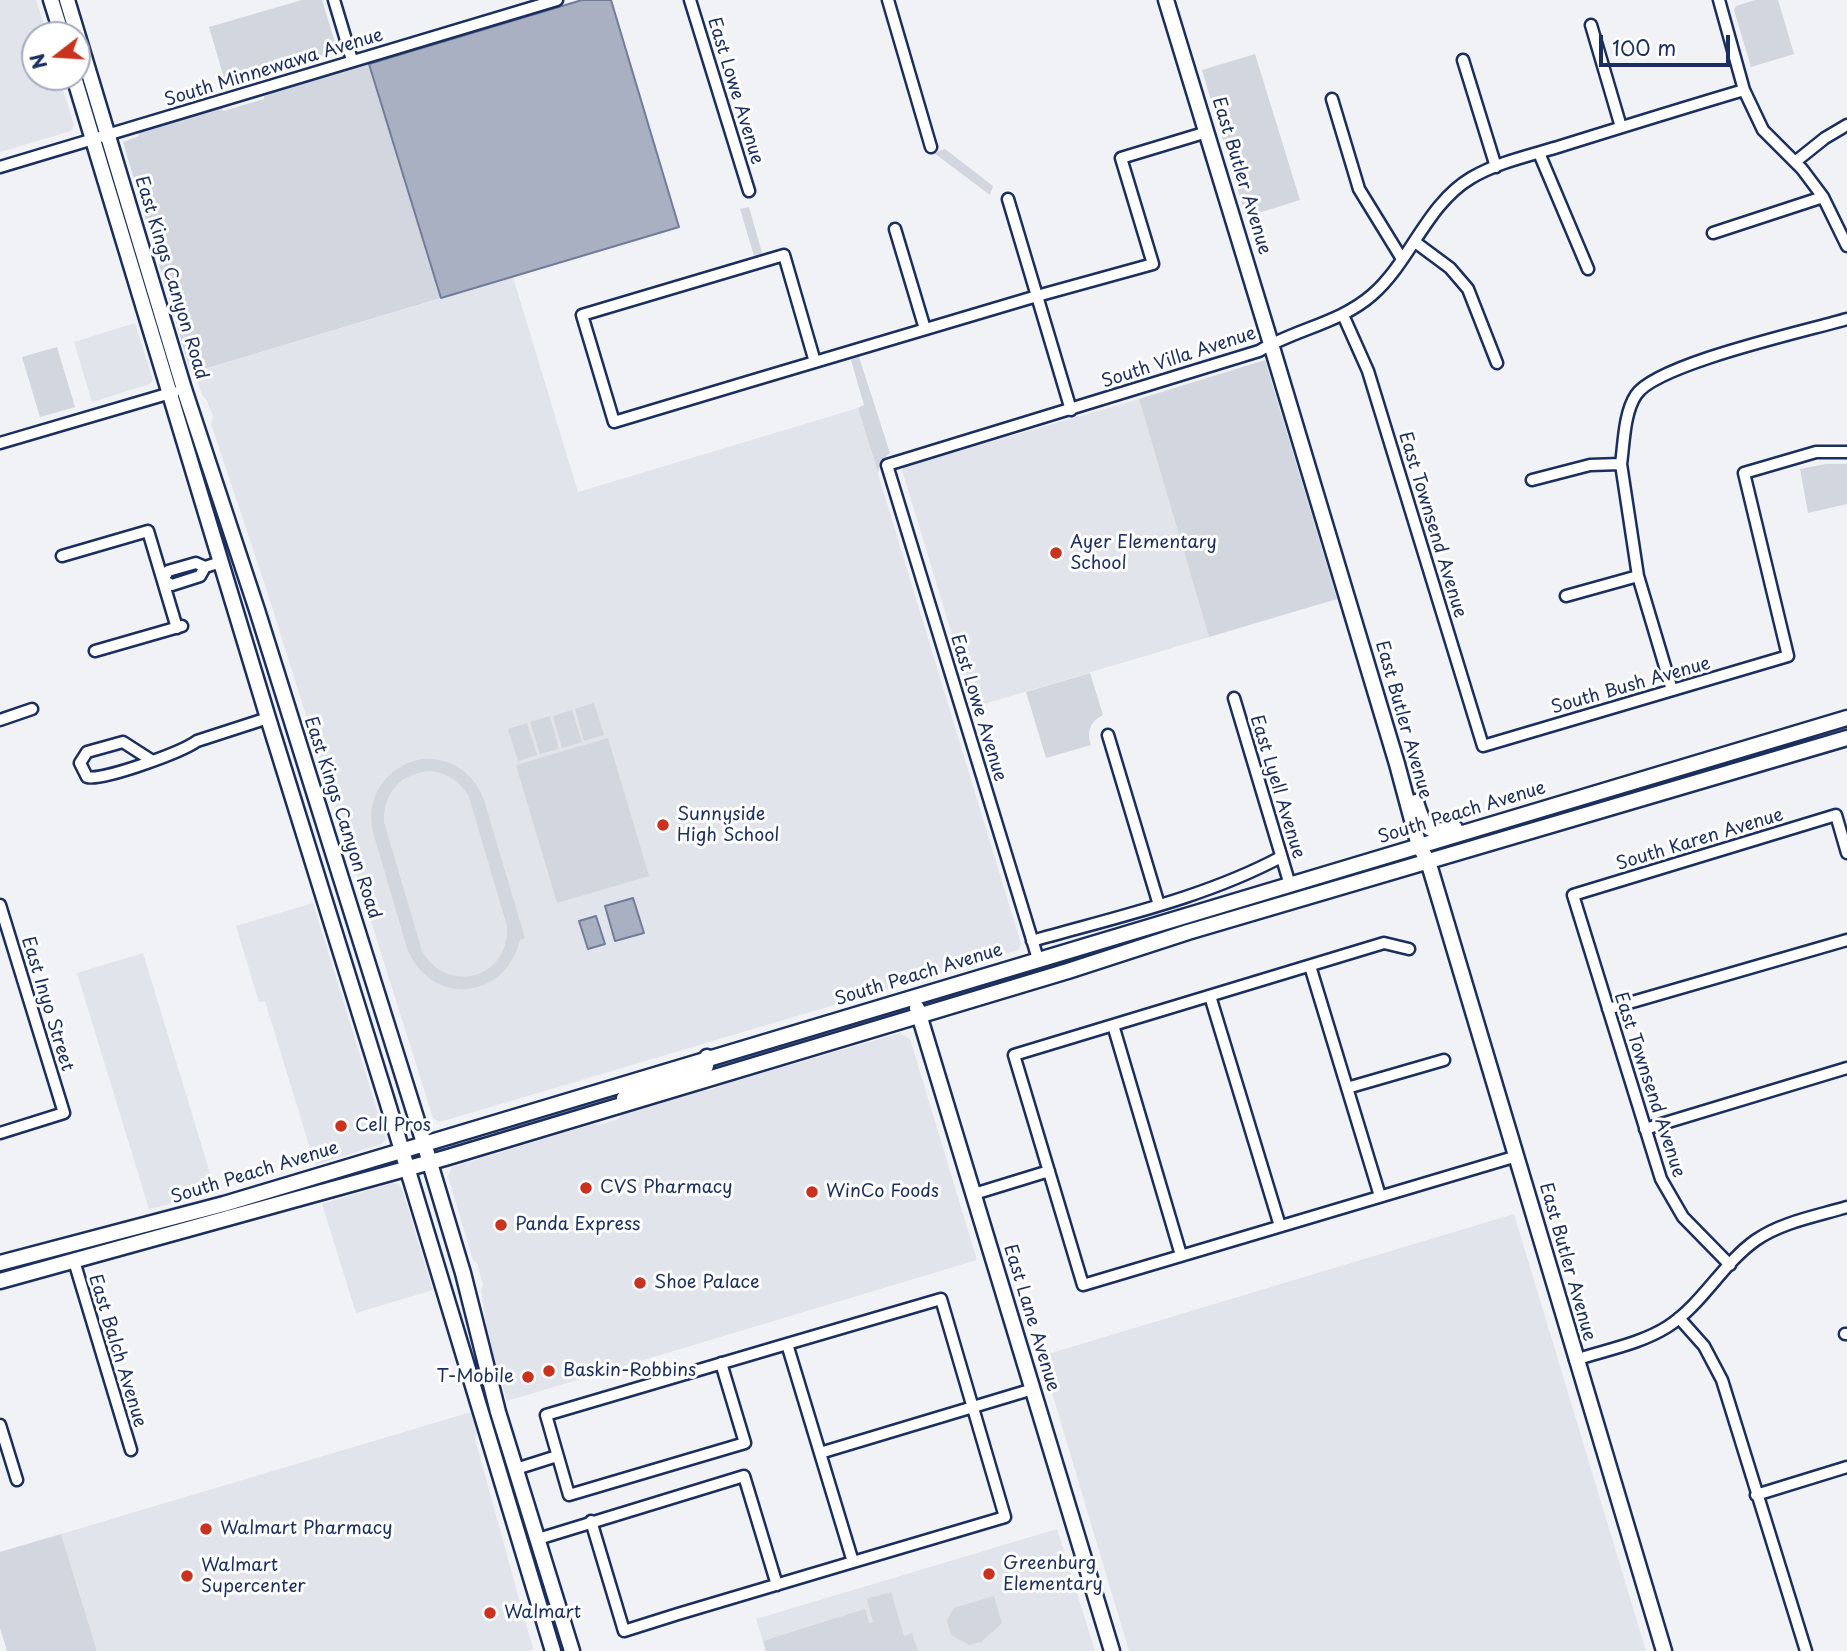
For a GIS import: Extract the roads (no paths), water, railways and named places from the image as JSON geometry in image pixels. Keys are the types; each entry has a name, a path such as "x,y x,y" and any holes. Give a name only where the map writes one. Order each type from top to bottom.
{"main road":[{"path":"51,0 58,21"},
{"name":"East Kings Canyon Road","path":"67,0 184,389 257,610 430,1162 466,1283 483,1358 572,1651"},
{"name":"East Butler Avenue","path":"1166,0 1272,344 1419,846 1428,861 1517,1156 1575,1360 1664,1651"},
{"name":"East Kings Canyon Road","path":"78,91 553,1651"},
{"name":"South Peach Avenue","path":"0,1263 224,1203 1847,718"},
{"name":"South Peach Avenue","path":"0,1281 430,1162 1847,736"},
{"path":"1397,764 1409,782 1427,828 1442,831 1485,822 1496,823"},
{"path":"982,995 986,989 1032,973 1038,967 1038,959"},
{"name":"East Lane Avenue","path":"914,996 1112,1651"},
{"path":"713,1077 713,1069 718,1064 786,1043 816,1025"},
{"path":"605,1110 638,1089 699,1071 706,1066 707,1057"},
{"path":"156,1239 170,1227 217,1212 224,1203"},
{"path":"74,1261 80,1252 132,1236 168,1219"},
{"path":"0,1272 41,1253"}],"street":[{"path":"334,0 352,60"},
{"name":"South Minnewawa Avenue","path":"0,167 557,0"},
{"name":"East Lowe Avenue","path":"690,0 749,191"},
{"path":"888,0 931,147"},
{"path":"1718,0 1744,90 1763,130 1795,162 1823,197 1847,246"},
{"path":"1591,25 1621,127"},
{"path":"1463,60 1496,167"},
{"name":"South Villa Avenue","path":"887,465 1259,351 1343,315 1373,294 1415,242 1444,200 1469,179 1539,153 1744,90"},
{"path":"1332,99 1359,189 1402,259"},
{"path":"1795,162 1825,138 1847,125"},
{"path":"816,362 784,255 582,315 614,422 1153,264 1121,158 1207,132"},
{"path":"1539,153 1588,269"},
{"path":"1713,233 1823,197"},
{"path":"1008,199 1071,410"},
{"path":"895,229 926,329"},
{"path":"1415,242 1450,268 1468,289 1497,363"},
{"name":"East Townsend Avenue","path":"1343,315 1368,371 1483,746"},
{"path":"1672,691 1638,576 1622,464 1629,415 1636,395 1654,379 1692,363 1847,319"},
{"path":"0,443 184,389"},
{"name":"South Bush Avenue","path":"1483,746 1788,656 1744,472 1816,453 1847,452"},
{"path":"1532,480 1590,465 1622,464"},
{"name":"East Lowe Avenue","path":"887,465 1038,959"},
{"path":"62,556 148,530 180,627 95,651"},
{"path":"163,580 168,571 196,563 205,566 221,562"},
{"path":"1566,596 1638,576"},
{"name":"East Lyell Avenue","path":"1234,698 1290,885"},
{"path":"0,720 33,709"},
{"path":"151,760 123,742 87,752 80,763 87,776 95,779 140,766 187,748 197,741 268,718"},
{"path":"1108,735 1159,905"},
{"name":"South Karen Avenue","path":"1573,895 1836,815 1847,853"},
{"path":"1032,941 1159,905 1244,877 1282,858"},
{"name":"East Townsend Avenue","path":"1573,895 1661,1179 1676,1207 1696,1232 1730,1265"},
{"name":"East Inyo Street","path":"0,905 64,1113 0,1133"},
{"path":"1608,1009 1847,940"},
{"path":"1409,949 1384,943 1014,1055 1083,1285 1517,1156"},
{"path":"1310,966 1380,1196"},
{"path":"1210,996 1280,1226"},
{"path":"1113,1025 1181,1255"},
{"path":"1347,1087 1444,1060"},
{"path":"1644,1129 1847,1068"},
{"path":"974,1194 1049,1171"},
{"path":"1575,1360 1643,1339 1662,1330 1679,1318 1756,1240 1774,1230 1847,1207"},
{"name":"East Balch Avenue","path":"74,1261 131,1450"},
{"path":"591,1521 624,1631 1005,1517 941,1299 721,1363 546,1415 569,1495 745,1443 721,1363"},
{"path":"1679,1318 1704,1346 1717,1368 1805,1651"},
{"path":"787,1344 853,1562"},
{"path":"820,1453 1033,1389"},
{"path":"0,1424 18,1480"},
{"path":"516,1469 558,1456"},
{"path":"1756,1495 1847,1467"},
{"path":"538,1539 744,1476 777,1585"}],"water":[{"path":"582,0 611,0 679,227 441,298 369,64"},
{"path":"633,898 644,933 615,941 605,906"},
{"path":"596,916 605,944 588,949 579,921"}],"place":[{"name":"Ayer Elementary School","path":"1056,553"},
{"name":"Sunnyside High School","path":"663,825"},
{"name":"Cell Pros","path":"341,1126"},
{"name":"CVS Pharmacy","path":"586,1188"},
{"name":"WinCo Foods","path":"812,1192"},
{"name":"Panda Express","path":"501,1225"},
{"name":"Shoe Palace","path":"640,1283"},
{"name":"Baskin-Robbins","path":"549,1371"},
{"name":"T-Mobile","path":"528,1377"},
{"name":"Walmart Pharmacy","path":"206,1529"},
{"name":"Greenburg Elementary","path":"989,1574"},
{"name":"Walmart Supercenter","path":"187,1576"},
{"name":"Walmart","path":"490,1613"}]}
